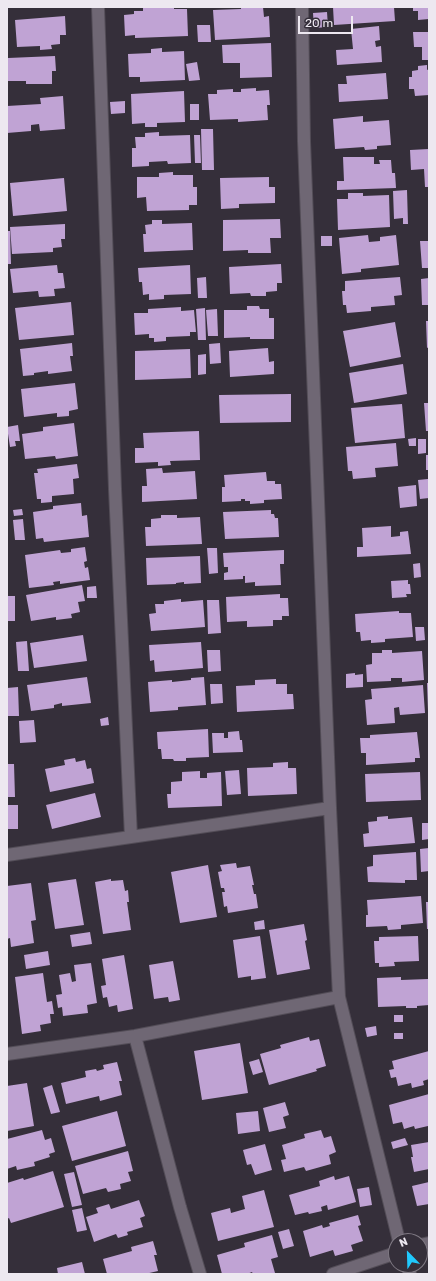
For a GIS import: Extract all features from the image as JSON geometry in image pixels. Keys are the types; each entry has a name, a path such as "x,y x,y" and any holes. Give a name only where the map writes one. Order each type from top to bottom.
{"street":[{"path":"98,7 114,489 131,837"},
{"path":"302,7 304,141 330,808 339,997 398,1233"},
{"path":"7,855 330,808"},
{"path":"7,1054 135,1036 339,997"},
{"path":"135,1036 180,1207 200,1274"},
{"path":"333,1274 388,1256"}],"building":[{"path":"143,7 174,7 174,9 187,9 188,36 135,38 135,35 125,36 124,15 134,14 134,11 143,11"},
{"path":"241,7 263,7 264,17 269,16 270,37 215,40 213,10 241,9"},
{"path":"333,7 394,7 395,21 334,25"},
{"path":"413,7 429,7 429,19 418,20 418,11 413,11"},
{"path":"327,12 328,27 314,28 313,13"},
{"path":"65,16 66,35 60,35 60,44 51,45 52,49 40,50 40,46 17,47 15,20"},
{"path":"197,25 210,25 211,42 198,42"},
{"path":"379,26 380,40 375,41 376,47 381,46 382,62 337,65 336,50 353,49 351,29"},
{"path":"413,32 429,32 429,60 422,60 422,47 414,47"},
{"path":"271,43 272,77 240,78 240,63 223,63 222,45"},
{"path":"162,48 162,52 184,51 185,80 140,82 140,77 129,77 128,54 151,53 151,49"},
{"path":"55,56 56,71 52,71 52,84 26,84 26,81 8,81 8,58"},
{"path":"197,62 200,80 189,81 186,64"},
{"path":"427,65 427,70 429,69 429,95 415,96 414,89 409,89 409,77 412,77 412,71 418,70 418,66"},
{"path":"386,73 388,99 339,102 338,84 347,84 346,76"},
{"path":"256,88 256,91 269,90 270,105 267,105 268,120 238,122 238,119 210,120 208,94 217,94 217,90 233,89 233,92 241,92 241,89"},
{"path":"184,91 185,122 157,123 157,127 145,127 145,123 132,124 131,94"},
{"path":"63,96 65,129 40,131 39,124 31,125 31,131 7,133 7,106 41,104 40,98"},
{"path":"125,101 125,113 111,114 110,102"},
{"path":"190,104 199,104 199,120 190,120"},
{"path":"363,116 363,122 389,120 391,145 377,146 377,149 365,150 364,147 335,149 333,119"},
{"path":"201,129 213,129 214,170 202,170"},
{"path":"159,132 159,136 190,135 191,163 168,164 167,161 149,162 149,166 132,167 132,148 136,148 135,137 145,137 145,133"},
{"path":"194,135 200,135 201,163 195,163"},
{"path":"429,149 429,187 425,187 424,169 411,170 410,150"},
{"path":"343,157 374,157 374,164 380,164 379,160 391,160 392,173 395,173 396,188 337,190 337,181 344,181"},
{"path":"173,172 173,175 193,175 193,187 197,187 197,205 189,205 189,210 147,211 146,197 137,198 137,177 159,177 159,173"},
{"path":"269,177 269,187 275,187 275,203 239,204 239,208 221,209 220,178"},
{"path":"64,178 67,211 13,216 10,183"},
{"path":"407,190 408,224 403,224 403,218 394,219 393,191"},
{"path":"348,193 363,193 363,196 389,195 390,227 338,230 337,199 348,199"},
{"path":"280,219 281,238 270,238 271,253 248,253 248,250 223,251 223,220"},
{"path":"152,220 162,220 162,224 192,223 193,250 144,252 143,234 146,234 145,225 152,224"},
{"path":"65,224 65,239 61,239 62,247 53,248 53,252 12,254 10,227"},
{"path":"7,231 10,231 11,264 7,264"},
{"path":"368,235 369,242 380,241 380,237 396,235 399,265 361,269 361,272 342,274 339,238"},
{"path":"321,236 332,236 332,246 321,246"},
{"path":"420,241 429,241 429,268 422,268"},
{"path":"281,264 282,283 277,283 277,291 266,292 266,296 251,296 250,293 230,294 229,267"},
{"path":"57,265 58,273 63,273 65,288 54,289 55,296 39,297 38,291 13,293 10,269"},
{"path":"190,265 191,294 164,295 164,299 149,300 149,294 143,295 142,282 139,282 138,268"},
{"path":"206,277 207,298 198,298 197,278"},
{"path":"400,277 402,295 394,296 395,305 371,307 371,311 347,313 346,305 343,305 342,291 345,291 345,281"},
{"path":"429,278 429,305 422,305 421,279"},
{"path":"71,302 74,335 19,340 15,308"},
{"path":"247,306 259,306 260,309 269,309 269,318 274,318 274,339 250,339 250,337 224,338 224,310 247,310"},
{"path":"181,307 181,311 194,310 196,332 190,332 190,336 166,337 166,341 154,342 154,338 149,338 149,334 135,335 134,313 148,313 148,309"},
{"path":"205,308 206,340 198,340 196,309"},
{"path":"217,309 218,336 208,336 206,310"},
{"path":"426,321 429,321 429,347 427,348"},
{"path":"395,322 401,357 350,367 343,331"},
{"path":"72,343 73,356 70,356 72,371 48,374 48,371 23,376 20,349"},
{"path":"220,343 221,363 210,364 209,344"},
{"path":"268,348 269,362 274,361 274,374 230,377 229,351"},
{"path":"190,349 191,378 135,380 135,351"},
{"path":"206,354 206,374 198,375 198,355"},
{"path":"403,364 407,394 354,403 349,373"},
{"path":"75,383 78,409 69,411 69,416 57,417 57,413 24,417 21,389"},
{"path":"291,394 291,422 220,423 219,395"},
{"path":"424,403 429,403 429,431 426,431"},
{"path":"402,404 405,438 355,443 351,408"},
{"path":"74,423 78,456 56,459 55,456 25,459 22,434 43,431 43,427"},
{"path":"18,425 20,441 15,441 16,446 10,447 7,427"},
{"path":"199,431 200,460 170,461 171,465 158,466 158,462 135,463 135,448 144,448 143,433"},
{"path":"416,438 416,446 409,446 408,439"},
{"path":"418,439 426,439 426,453 418,454"},
{"path":"396,443 398,466 375,468 376,477 353,479 352,471 348,471 346,447"},
{"path":"426,455 429,455 429,470 426,470"},
{"path":"77,464 79,478 73,479 74,494 52,496 52,502 41,503 41,499 37,499 34,473 38,473 37,469"},
{"path":"162,468 163,473 195,471 197,499 142,502 142,486 147,486 146,469"},
{"path":"266,472 267,481 275,481 275,484 281,484 282,499 264,500 264,503 250,504 250,501 245,501 245,499 241,499 241,501 222,502 222,487 225,487 224,475"},
{"path":"428,479 429,498 420,499 418,480"},
{"path":"416,485 417,506 400,508 398,487"},
{"path":"81,503 82,516 87,515 89,537 44,542 43,538 36,539 33,512 53,509 53,506"},
{"path":"22,509 23,515 14,516 13,510"},
{"path":"271,510 271,514 274,514 275,518 278,518 279,537 225,539 223,512"},
{"path":"161,515 177,515 177,518 200,517 202,544 146,546 145,527 151,527 151,519 161,518"},
{"path":"23,519 25,540 15,540 13,520"},
{"path":"391,526 391,537 400,536 400,532 408,531 411,554 357,557 357,547 363,547 362,528"},
{"path":"85,547 87,561 84,562 85,568 88,567 90,580 60,584 60,581 53,582 54,585 29,588 25,555 60,550 61,553 71,552 71,549"},
{"path":"207,548 217,548 218,573 209,574"},
{"path":"284,550 284,564 280,564 281,585 255,586 255,582 245,583 245,576 243,576 243,579 224,580 224,573 228,572 228,567 224,567 223,553"},
{"path":"200,556 201,583 184,584 184,582 176,584 147,585 146,558"},
{"path":"420,563 421,577 414,578 413,564"},
{"path":"408,580 411,594 406,594 407,597 392,598 391,581"},
{"path":"82,585 85,601 78,602 80,612 71,614 72,618 56,620 56,617 31,621 26,595"},
{"path":"96,586 97,598 87,598 87,587"},
{"path":"280,594 280,598 288,598 289,616 282,616 282,620 273,620 273,626 247,627 247,621 227,622 226,597"},
{"path":"7,596 15,596 15,621 7,621"},
{"path":"181,599 181,602 203,600 205,627 151,631 149,614 156,613 155,604 164,604 164,601"},
{"path":"207,600 219,600 221,633 208,634"},
{"path":"399,611 399,613 411,613 413,637 385,639 385,642 371,643 371,640 361,641 360,632 356,632 355,614"},
{"path":"415,627 424,627 425,640 416,641"},
{"path":"83,635 87,661 34,668 30,643"},
{"path":"27,641 29,671 18,671 16,642"},
{"path":"201,642 203,668 155,672 154,660 150,661 149,645"},
{"path":"207,650 220,650 221,671 208,672"},
{"path":"382,650 392,650 392,653 422,651 424,680 402,682 402,678 391,678 391,681 367,682 366,665 372,664 372,653 382,653"},
{"path":"355,673 355,675 363,674 363,687 346,688 346,674"},
{"path":"87,677 91,703 62,706 62,703 54,705 54,708 31,711 27,685"},
{"path":"204,677 206,705 178,707 178,710 150,712 148,682 172,680 172,682"},
{"path":"276,679 276,684 287,684 287,694 293,694 294,709 237,712 236,686 255,685 255,680"},
{"path":"427,683 429,683 429,711 428,711"},
{"path":"210,684 222,684 223,703 211,704"},
{"path":"423,685 425,713 400,715 399,707 394,708 395,723 367,725 365,700 372,699 371,689"},
{"path":"18,687 19,716 7,716 7,688"},
{"path":"108,717 109,725 101,726 100,719"},
{"path":"34,720 36,742 20,743 19,721"},
{"path":"208,729 209,757 186,758 186,761 162,759 161,749 158,749 157,732"},
{"path":"239,731 240,740 242,740 243,752 213,753 212,733 224,733 224,738 228,738 228,732"},
{"path":"417,732 420,758 415,758 415,762 366,765 366,753 361,753 360,738 370,738 370,735"},
{"path":"75,758 76,762 85,760 87,769 91,768 94,783 50,792 45,769 65,765 64,760"},
{"path":"288,762 288,768 296,768 297,794 248,796 247,768 273,767 273,763"},
{"path":"7,764 14,764 15,797 7,797"},
{"path":"239,770 241,794 227,795 225,771"},
{"path":"200,771 200,778 207,778 207,773 221,772 222,806 168,808 167,794 171,794 171,782 182,781 182,772"},
{"path":"420,772 421,800 366,802 365,774"},
{"path":"95,793 101,817 52,829 46,805"},
{"path":"7,805 18,805 18,829 7,829"},
{"path":"388,816 388,819 412,817 415,843 364,847 363,834 369,833 368,822 377,821 377,817"},
{"path":"422,823 429,823 429,839 422,840"},
{"path":"429,848 429,871 421,872 420,849"},
{"path":"416,852 417,880 405,880 405,883 368,882 367,867 373,866 373,855"},
{"path":"236,863 237,868 250,866 254,885 252,885 254,894 256,894 258,908 228,913 227,906 224,907 222,892 225,892 224,888 221,888 218,872 222,871 220,865"},
{"path":"208,865 217,917 180,923 171,872"},
{"path":"76,879 84,925 55,929 48,883"},
{"path":"111,879 111,881 123,880 125,891 128,890 129,902 127,902 131,930 103,934 95,882"},
{"path":"31,883 36,920 31,921 34,943 11,947 10,938 7,939 7,886"},
{"path":"421,896 423,923 401,925 401,929 388,930 387,926 366,927 366,915 368,915 367,900"},
{"path":"426,902 429,902 429,929 427,929"},
{"path":"264,920 265,929 255,930 254,922"},
{"path":"304,924 307,940 305,941 310,969 277,975 269,930"},
{"path":"90,932 92,944 72,947 70,935"},
{"path":"260,936 266,978 251,980 251,976 238,978 233,940"},
{"path":"418,936 419,961 394,962 395,966 379,967 379,963 375,963 374,941 379,941 379,937"},
{"path":"48,951 50,965 26,969 24,955"},
{"path":"124,955 133,1009 118,1012 117,1005 109,1007 107,997 103,998 101,986 106,985 102,959"},
{"path":"173,961 180,1000 169,1002 168,997 154,999 149,965"},
{"path":"91,963 97,1003 87,1005 88,1013 63,1016 62,1007 58,1008 56,995 62,994 59,975 70,973 72,982 76,981 74,965"},
{"path":"43,973 47,1002 52,1001 54,1014 50,1014 51,1023 40,1025 41,1031 22,1034 15,977"},
{"path":"401,977 401,980 428,979 429,1005 417,1006 417,1008 406,1008 406,1006 378,1007 377,978"},
{"path":"394,1015 403,1015 403,1022 394,1022"},
{"path":"376,1026 377,1035 367,1037 365,1028"},
{"path":"394,1033 403,1033 403,1039 394,1039"},
{"path":"309,1037 310,1041 319,1039 326,1066 316,1069 317,1071 269,1085 260,1054 281,1048 280,1045"},
{"path":"240,1043 248,1093 202,1100 194,1051"},
{"path":"429,1051 429,1079 423,1081 424,1085 412,1088 411,1083 398,1086 396,1077 391,1078 389,1070 394,1069 392,1061"},
{"path":"259,1059 263,1072 253,1075 249,1062"},
{"path":"117,1062 122,1081 119,1081 122,1095 100,1101 99,1096 66,1104 61,1083 86,1077 85,1071 96,1069 97,1071 104,1069 103,1065"},
{"path":"27,1083 34,1126 7,1131 7,1086"},
{"path":"52,1085 60,1112 51,1114 43,1088"},
{"path":"429,1094 428,1126 415,1129 414,1126 404,1129 402,1122 393,1124 389,1105"},
{"path":"285,1102 289,1115 283,1117 286,1128 269,1132 263,1108"},
{"path":"117,1111 126,1146 72,1161 62,1126"},
{"path":"258,1111 260,1131 238,1134 236,1113"},
{"path":"42,1130 45,1140 51,1138 55,1152 49,1154 50,1157 34,1162 35,1166 17,1170 16,1166 7,1169 7,1139"},
{"path":"321,1130 324,1138 331,1136 336,1152 329,1155 331,1164 306,1171 304,1167 284,1172 281,1160 286,1159 282,1145 305,1138 304,1134"},
{"path":"405,1138 408,1145 393,1149 391,1142"},
{"path":"429,1142 429,1169 414,1172 411,1157 413,1157 411,1145"},
{"path":"265,1144 272,1170 255,1175 251,1164 247,1165 243,1150"},
{"path":"128,1151 133,1171 128,1172 131,1181 120,1184 121,1189 108,1192 106,1188 83,1194 75,1166"},
{"path":"53,1171 64,1207 11,1223 9,1218 7,1219 7,1183 23,1178 24,1180"},
{"path":"74,1172 82,1205 72,1207 64,1174"},
{"path":"334,1176 335,1180 349,1176 356,1202 328,1210 327,1205 321,1207 322,1211 295,1215 289,1195 320,1186 319,1181"},
{"path":"429,1182 429,1204 417,1206 412,1186"},
{"path":"369,1187 372,1205 360,1207 357,1189"},
{"path":"264,1190 274,1227 218,1241 211,1213 230,1208 231,1213 245,1209 242,1196"},
{"path":"139,1200 145,1216 140,1218 143,1227 127,1232 128,1235 118,1238 116,1234 94,1242 86,1217 98,1213 96,1208 109,1204 111,1209"},
{"path":"82,1208 87,1230 77,1232 72,1210"},
{"path":"358,1215 361,1225 358,1226 363,1241 351,1245 353,1251 335,1256 333,1250 310,1257 303,1231 322,1225 323,1228 330,1226 329,1223"},
{"path":"289,1229 294,1246 283,1249 278,1232"},
{"path":"272,1235 278,1257 271,1259 275,1273 253,1274 252,1272 247,1274 222,1274 217,1255 245,1247 244,1243"},
{"path":"153,1241 157,1255 154,1255 158,1271 145,1274 107,1274 103,1259 132,1251 131,1247"},
{"path":"82,1262 85,1274 58,1274 57,1268"}]}
